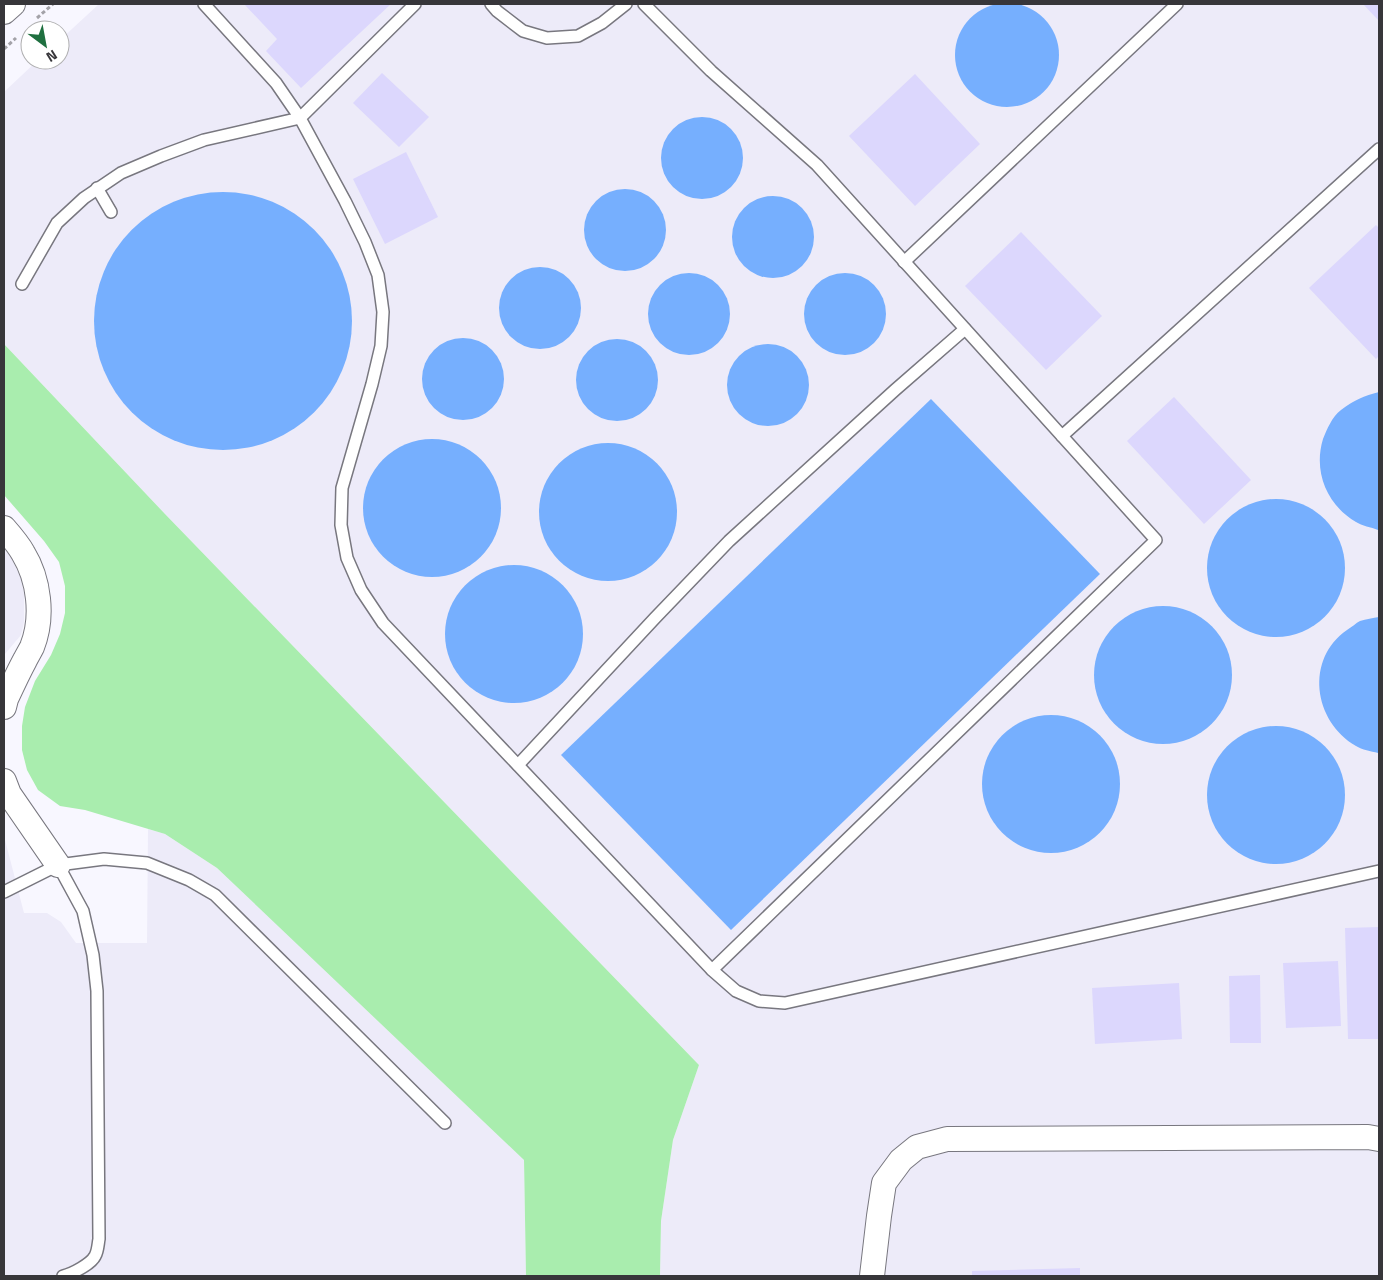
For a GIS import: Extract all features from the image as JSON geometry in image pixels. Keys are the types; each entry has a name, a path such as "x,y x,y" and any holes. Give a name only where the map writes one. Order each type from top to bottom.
{"street":[{"path":"4,12 13,4"},
{"path":"4,528 16,542 29,564 39,610 32,646 4,707"},
{"path":"4,781 9,794 58,865"},
{"path":"872,1276 884,1183 901,1160 917,1147 947,1139 1368,1137 1379,1139"}],"lane":[{"path":"204,4 276,83 300,118 365,242 378,274 383,312 381,346 342,488 341,525 347,558 361,590 382,623 712,970 736,991 759,1002 785,1002 1379,871"},
{"path":"22,284 57,223 97,188 121,173 204,140 300,118 415,4"},
{"path":"491,4 523,31 547,38 578,36 602,23 626,4"},
{"path":"644,4 711,72 817,165 1156,540 712,970"},
{"path":"904,262 1177,4"},
{"path":"1062,436 1379,149"},
{"path":"97,188 110,212"},
{"path":"518,765 655,618 730,542 895,390 965,329"},
{"path":"4,892 58,865 104,859 146,863 189,880 215,895 445,1123"},
{"path":"58,865 83,911 93,955 98,991 99,1239 95,1257 69,1275 63,1276"}],"shaded area":[{"path":"99,4 1379,4 1379,1276 660,1276 661,1221 673,1140 699,1065 165,514 4,344 4,92 27,70 70,70 70,31"},
{"path":"4,548 20,575 24,594 24,622 21,635 4,655"},
{"path":"148,829 165,834 217,868 524,1160 526,1276 4,1276 4,836 24,913 47,913 61,922 76,943 147,943"}],"green space":[{"path":"4,344 165,514 699,1065 673,1140 661,1221 660,1276 526,1276 524,1160 217,868 165,834 85,810 60,806 38,790 27,770 22,750 22,726 25,707 35,681 51,655 60,634 65,613 65,586 59,562 44,541 4,495"}],"water":[{"path":"1007,3 1027,7 1036,11 1044,18 1051,26 1055,35 1059,55 1055,75 1051,84 1044,92 1036,99 1027,103 1007,107 987,103 978,99 970,92 963,84 959,75 955,55 959,35 963,26 970,18 978,11 987,7"},
{"path":"702,117 718,120 731,129 740,142 743,158 740,174 731,187 718,196 702,199 686,196 673,187 664,174 661,158 664,142 673,129 686,120"},
{"path":"625,189 641,192 654,201 663,214 666,230 663,246 654,259 641,268 625,271 609,268 596,259 587,246 584,230 587,214 596,201 609,192"},
{"path":"210,192 236,192 260,197 284,207 305,221 323,239 337,260 347,284 352,308 350,346 337,382 323,403 305,421 284,435 260,445 236,450 210,450 186,445 162,435 141,421 123,403 109,382 99,358 94,334 94,308 99,284 109,260 123,239 141,221 162,207 186,197"},
{"path":"773,196 789,199 802,208 811,221 814,237 811,253 802,266 789,275 773,278 757,275 744,266 735,253 732,237 735,221 744,208 757,199"},
{"path":"540,267 556,270 569,279 578,292 581,308 578,324 569,337 556,346 540,349 524,346 511,337 502,324 499,308 502,292 511,279 524,270"},
{"path":"689,273 705,276 718,285 727,298 730,314 727,330 718,343 705,352 689,355 673,352 660,343 651,330 648,314 651,298 660,285 673,276"},
{"path":"845,273 861,276 874,285 883,298 886,314 883,330 874,343 861,352 845,355 829,352 816,343 807,330 804,314 807,298 816,285 829,276"},
{"path":"463,338 479,341 492,350 501,363 504,379 501,395 492,408 479,417 463,420 447,417 434,408 425,395 422,379 425,363 434,350 447,341"},
{"path":"617,339 633,342 646,351 655,364 658,380 655,396 646,409 633,418 617,421 601,418 588,409 579,396 576,380 579,364 588,351 601,342"},
{"path":"768,344 784,347 797,356 806,369 809,385 806,401 797,414 784,423 768,426 752,423 739,414 730,401 727,385 730,369 739,356 752,347"},
{"path":"1379,392 1378,530 1361,525 1337,507 1330,497 1321,475 1320,451 1328,427 1341,410 1355,401"},
{"path":"931,399 1100,574 731,930 561,755"},
{"path":"432,439 458,444 481,459 496,482 501,508 496,534 481,557 458,572 432,577 406,572 383,557 368,534 363,508 368,482 383,459 406,444"},
{"path":"608,443 634,448 657,463 672,486 677,512 672,538 657,561 634,576 608,581 582,576 559,561 544,538 539,512 544,486 559,463 582,448"},
{"path":"1276,499 1302,504 1325,519 1340,542 1345,568 1340,594 1325,617 1302,632 1276,637 1250,632 1227,617 1212,594 1207,568 1212,542 1227,519 1250,504"},
{"path":"514,565 540,570 563,585 578,608 583,634 578,660 563,683 540,698 514,703 488,698 465,683 450,660 445,634 450,608 465,585 488,570"},
{"path":"1163,606 1189,611 1212,626 1227,649 1232,675 1227,701 1212,724 1189,739 1163,744 1137,739 1114,724 1099,701 1094,675 1099,649 1114,626 1137,611"},
{"path":"1379,617 1378,753 1358,747 1342,735 1331,721 1323,706 1320,690 1320,673 1325,657 1334,642 1360,621"},
{"path":"1051,715 1077,720 1100,735 1115,758 1120,784 1115,810 1100,833 1077,848 1051,853 1025,848 1002,833 987,810 982,784 987,758 1002,735 1025,720"},
{"path":"1276,726 1302,731 1325,746 1340,769 1345,795 1340,821 1325,844 1302,859 1276,864 1250,859 1227,844 1212,821 1207,795 1212,769 1227,746 1250,731"}],"building":[{"path":"244,4 391,4 301,88 266,51 277,39"},
{"path":"1363,4 1379,4 1379,21"},
{"path":"382,73 429,117 399,147 353,103"},
{"path":"915,74 980,144 915,206 849,136"},
{"path":"406,152 438,217 385,244 353,179"},
{"path":"1376,225 1379,228 1379,356 1376,359 1309,288"},
{"path":"1021,232 1102,316 1046,370 965,286"},
{"path":"1174,397 1251,480 1204,524 1127,441"},
{"path":"1379,927 1379,1039 1348,1039 1345,928"},
{"path":"1338,961 1341,1026 1286,1028 1283,963"},
{"path":"1260,975 1261,1043 1230,1043 1229,976"},
{"path":"1179,983 1182,1039 1095,1044 1092,988"},
{"path":"1080,1268 1080,1276 972,1276 972,1271"}]}
